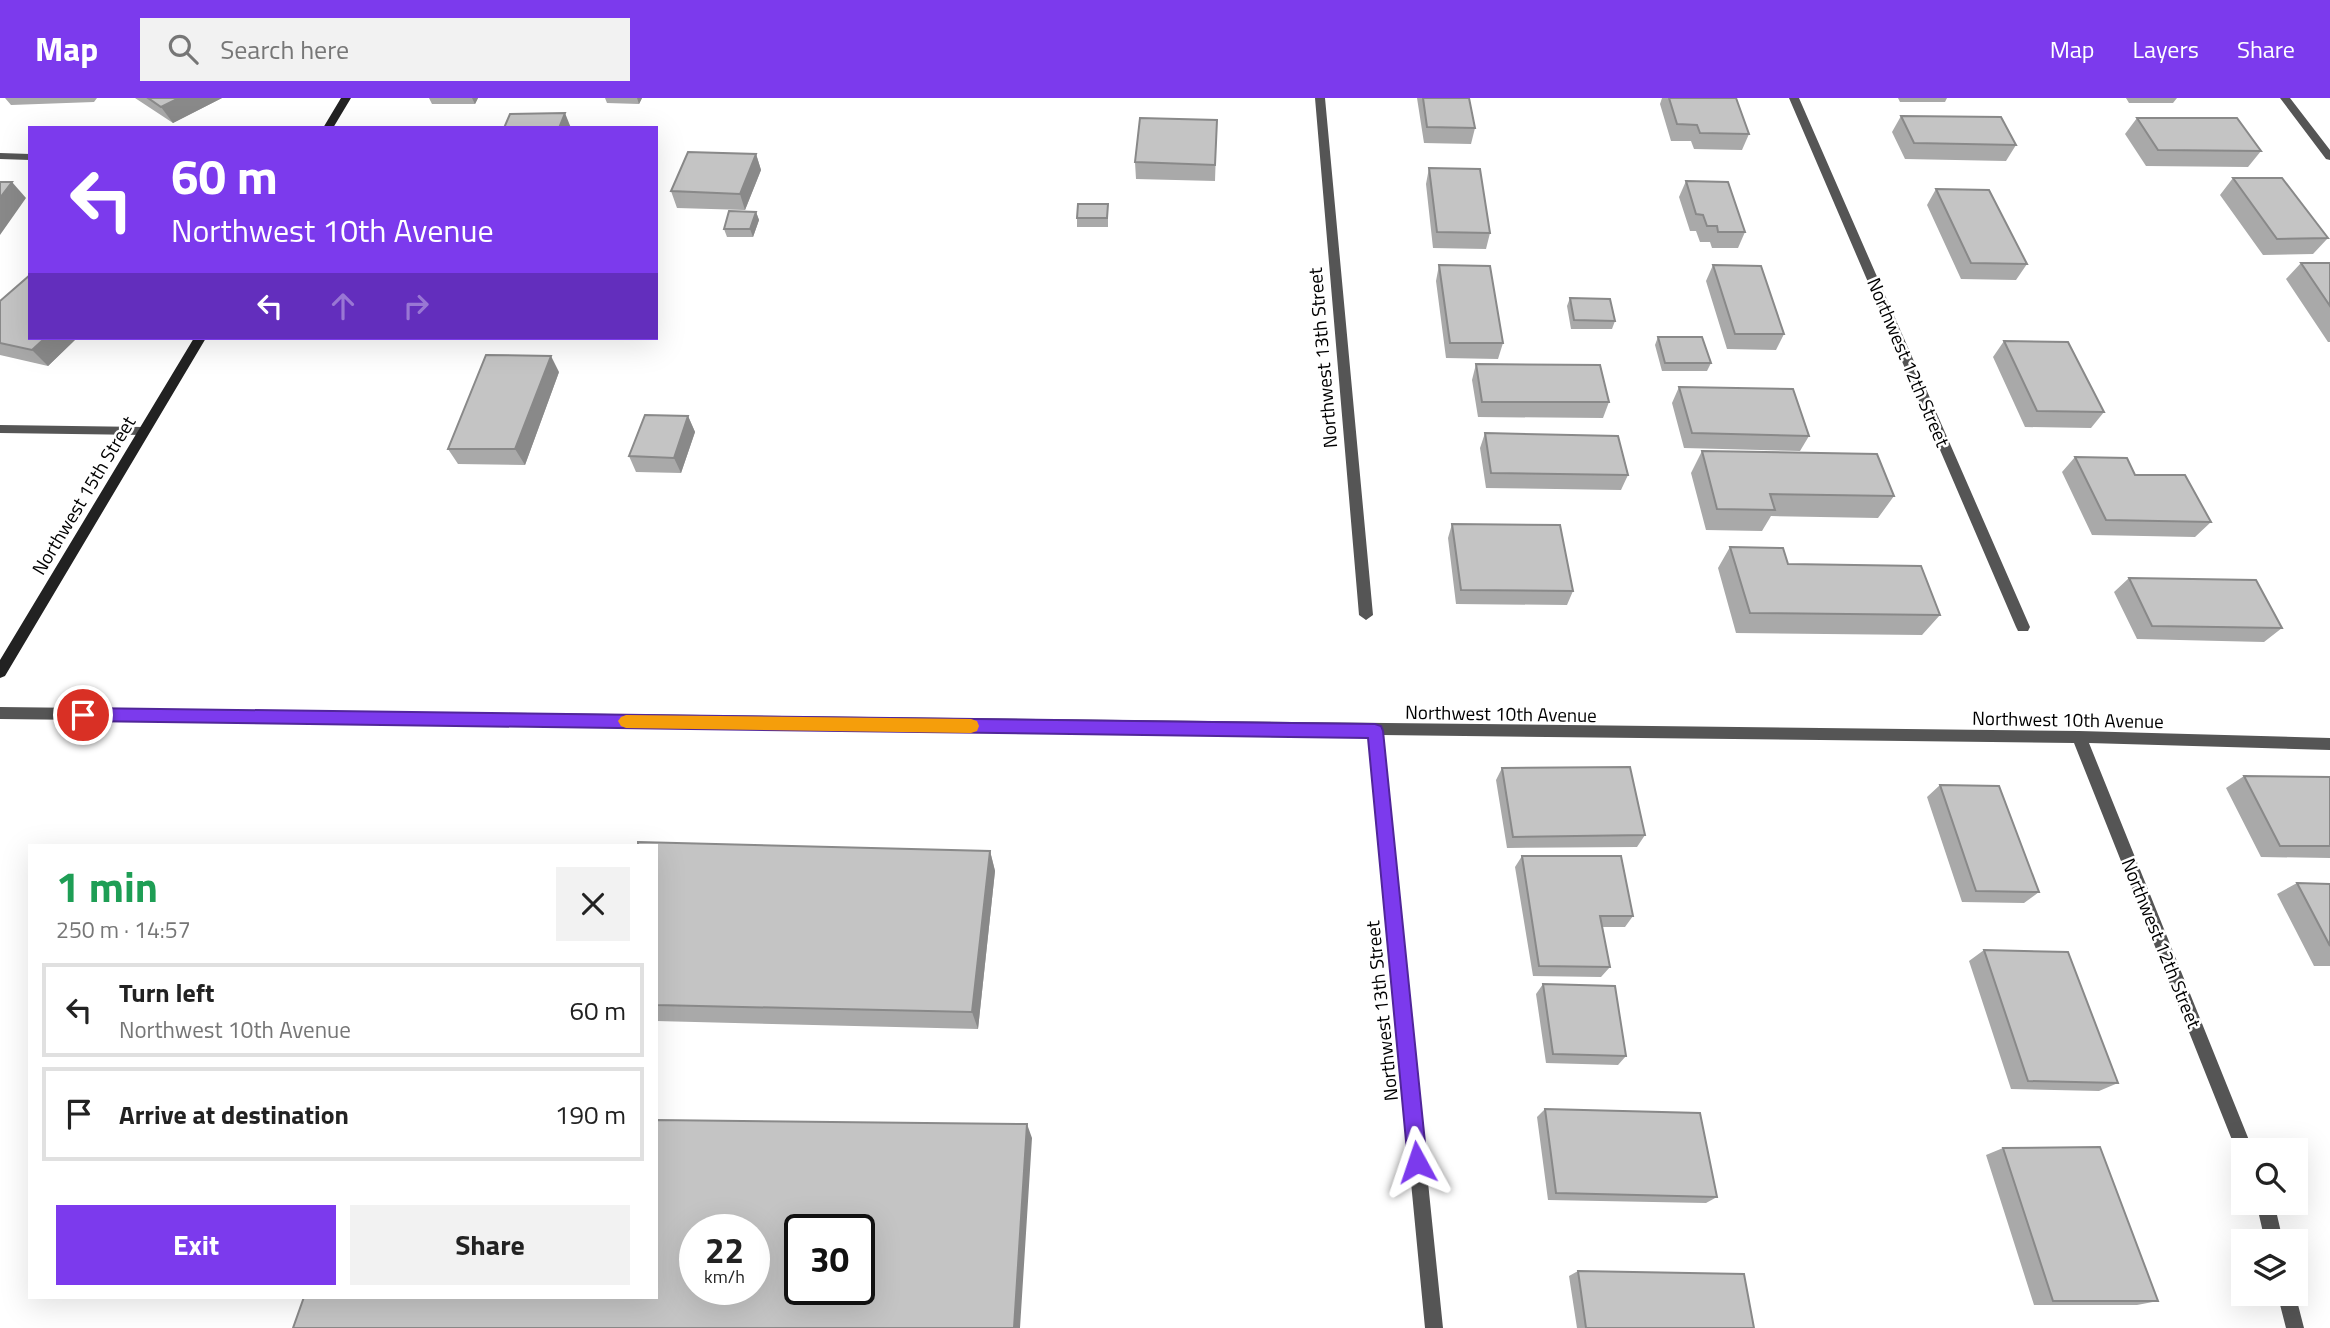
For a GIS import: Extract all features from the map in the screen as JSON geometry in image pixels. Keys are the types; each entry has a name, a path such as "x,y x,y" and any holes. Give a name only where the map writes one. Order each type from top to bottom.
{"street":[{"path":"329,126 346,98"},
{"name":"Northwest 13th Street","path":"1320,98 1366,615"},
{"name":"Northwest 12th Street","path":"1794,98 2023,626"},
{"path":"2285,98 2330,157"},
{"path":"0,156 28,157"},
{"name":"Northwest 15th Street","path":"0,672 199,340"},
{"path":"0,429 144,431"},
{"name":"Northwest 10th Avenue","path":"0,713 1375,731 2079,737 2330,744"},
{"name":"Northwest 13th Street","path":"1375,731 1434,1328"},
{"name":"Northwest 12th Street","path":"2079,737 2240,1138"},
{"path":"2289,1306 2295,1328"}],"building":[{"path":"148,98 179,98 161,107"},
{"path":"1423,98 1469,98 1475,128 1427,127"},
{"path":"1669,98 1736,98 1749,134 1700,133 1697,125 1677,124"},
{"path":"565,113 560,126 505,126 510,114"},
{"path":"1901,116 2001,117 2016,145 1914,143"},
{"path":"1140,118 1217,120 1215,165 1135,162"},
{"path":"2137,118 2237,118 2261,151 2158,150"},
{"path":"688,152 756,154 740,194 671,191"},
{"path":"1429,168 1480,169 1490,233 1437,232"},
{"path":"2233,178 2282,178 2328,238 2277,239"},
{"path":"1686,181 1728,182 1745,232 1718,232 1717,226 1707,226 1703,215 1696,214"},
{"path":"0,182 12,182 0,198"},
{"path":"1936,189 1989,190 2027,264 1971,263"},
{"path":"1078,204 1108,204 1107,218 1077,218"},
{"path":"729,211 756,212 750,229 724,229"},
{"path":"2301,263 2330,263 2330,306"},
{"path":"1439,265 1490,266 1503,343 1450,343"},
{"path":"1713,265 1761,266 1784,334 1735,334"},
{"path":"28,277 28,340 43,340 32,350 0,343 0,301"},
{"path":"1570,298 1610,299 1615,321 1574,320"},
{"path":"1658,337 1702,337 1711,363 1665,363"},
{"path":"2004,341 2068,342 2104,412 2037,411"},
{"path":"486,355 551,356 515,449 448,449"},
{"path":"1476,364 1600,365 1609,402 1482,402"},
{"path":"1679,387 1793,389 1809,436 1692,433"},
{"path":"645,415 688,416 674,458 629,456"},
{"path":"1485,433 1618,436 1628,475 1491,473"},
{"path":"1702,451 1877,454 1894,496 1770,494 1775,510 1717,509"},
{"path":"2075,457 2127,458 2135,475 2185,475 2211,522 2106,520"},
{"path":"1452,524 1560,525 1573,591 1461,590"},
{"path":"1730,547 1783,548 1788,564 1921,566 1940,615 1750,613"},
{"path":"2129,578 2256,580 2282,628 2152,626"},
{"path":"1630,767 1645,835 1513,837 1502,768"},
{"path":"2244,776 2330,777 2330,846 2280,846"},
{"path":"1940,785 1999,786 2039,892 1976,891"},
{"path":"638,842 990,851 972,1012 658,1005 658,844"},
{"path":"1522,856 1621,856 1633,916 1600,916 1610,967 1539,966"},
{"path":"2297,883 2330,884 2330,946"},
{"path":"1984,950 2068,952 2118,1083 2028,1081"},
{"path":"1543,984 1615,986 1626,1056 1553,1054"},
{"path":"1545,1109 1700,1113 1717,1197 1556,1193"},
{"path":"658,1120 1027,1124 1014,1328 293,1328 303,1299 658,1299"},
{"path":"2100,1147 2158,1301 2053,1301 2003,1148"},
{"path":"1578,1271 1744,1274 1754,1328 1586,1328"}],"slow traffic":[{"path":"626,721 971,726"}],"route":[{"path":"83,715 1375,731 1417,1162"}]}
